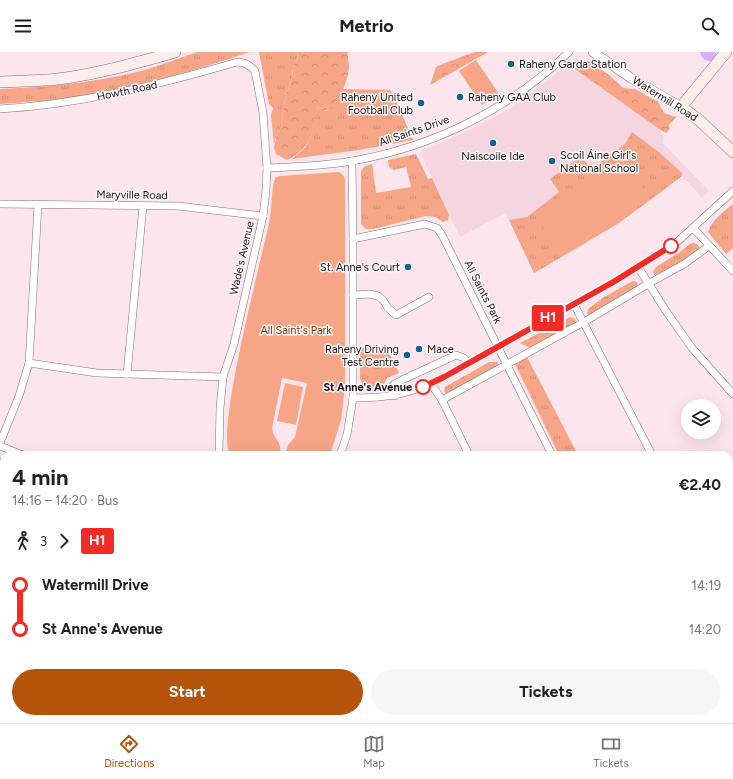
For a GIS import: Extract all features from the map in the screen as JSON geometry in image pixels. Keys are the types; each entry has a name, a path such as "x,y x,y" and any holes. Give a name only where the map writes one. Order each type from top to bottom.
{"main road":[{"path":"0,82 58,79 91,74 124,67 175,52"},
{"path":"681,107 726,52"},
{"name":"Watermill Road","path":"681,107 699,120 733,152"}],"street":[{"name":"All Saints Drive","path":"267,168 352,162 429,140 463,126 498,106 518,93 569,52"},
{"name":"Watermill Road","path":"593,52 631,78 681,107"},
{"name":"Howth Road","path":"0,109 87,100 153,86 237,62 243,62 251,66"},
{"name":"Wade's Avenue","path":"219,451 220,408 223,377 234,344 264,216 267,168 263,113 255,71 251,66"},
{"path":"341,451 347,435 353,398 352,162"},
{"path":"353,398 394,396 431,384 574,304 676,243 733,191"},
{"name":"Maryville Road","path":"0,204 178,206 264,216"},
{"path":"0,443 29,363 38,204"},
{"path":"127,374 143,206"},
{"name":"All Saints Park","path":"353,240 425,224 437,228 442,235 550,451"},
{"path":"693,228 733,271"},
{"path":"442,400 584,322 684,264 709,246"},
{"path":"638,267 666,312 692,348 733,394"},
{"path":"353,295 370,294 378,296 383,300 388,308 396,314 428,298"},
{"path":"574,304 650,451"},
{"path":"394,396 393,385 456,355 464,358 467,363"},
{"path":"29,363 97,373 223,377"},
{"path":"431,384 442,400 467,451"},
{"path":"0,446 12,451"}],"shaded area":[{"name":"Scoil Áine Girl's National School","path":"568,64 659,129 664,137 663,143 709,191 702,198 682,176 654,198 577,249 534,273 506,213 460,237 420,152 468,131 513,107"}],"green space":[{"path":"198,52 250,52 210,65 129,87 66,98 0,104 0,89 52,86 120,76 145,70"},
{"path":"259,52 297,52 298,57 293,67 292,77 285,99 281,127 277,133 274,145 271,115 273,108 269,104"},
{"path":"297,52 348,52 349,67 344,87 337,102 327,110 321,110 318,107 313,132 306,145 302,150 287,160 276,154 274,148 277,133 281,127 285,99 292,77 293,67 298,57"},
{"path":"475,52 488,52 430,85 436,67"},
{"path":"476,60 499,94 482,105 459,71"},
{"path":"588,61 609,75 623,88 635,89 658,102 664,113 676,117 669,125 670,129 666,133 659,129 568,64"},
{"path":"343,89 390,90 413,140 359,150 292,159 305,148 311,136 318,107 326,111 329,109 336,102"},
{"path":"632,132 660,153 682,173 682,176 619,223 534,273 509,220 527,217 559,192 550,179 581,156 591,169 625,144"},
{"path":"416,154 428,179 432,178 449,215 448,220 443,222 436,217 426,216 373,229 366,229 361,224 361,171 365,166 372,164 376,193 411,187 406,167 394,170 389,167 388,160"},
{"path":"624,157 650,199 560,255 534,213"},
{"name":"All Saint's Park","path":"339,172 344,176 345,180 345,387 341,420 331,451 286,451 288,445 295,437 307,383 282,378 272,428 274,435 279,442 280,451 229,451 227,439 234,379 270,218 275,178 279,176"},
{"path":"733,204 733,248 726,254 708,232 715,220"},
{"path":"693,243 697,244 700,248 678,263 654,275 653,272 656,267"},
{"path":"633,281 637,282 638,285 636,287 592,314 587,314 588,309 604,297"},
{"path":"570,317 575,319 577,324 533,348 520,343"},
{"path":"386,347 399,373 387,378 382,388 375,389 363,386 360,379 360,351 362,348"},
{"path":"527,357 576,451 557,451 515,364"},
{"path":"489,362 497,362 498,365 446,394 444,390 445,387"},
{"path":"285,383 303,387 296,425 277,421"}],"bus line":[{"name":"H1","path":"423,387 444,377 615,281 671,246"}],"place":[{"name":"Raheny Garda Station","path":"511,64"},
{"name":"Raheny GAA Club","path":"460,97"},
{"name":"Raheny United Football Club","path":"421,103"},
{"name":"Naiscoile Ide","path":"493,143"},
{"name":"Scoil Áine Girl's National School","path":"552,161"},
{"name":"St. Anne's Court","path":"408,267"},
{"name":"Mace","path":"419,349"},
{"name":"Raheny Driving Test Centre","path":"407,355"},
{"name":"St Anne's Avenue","path":"423,387"}]}
